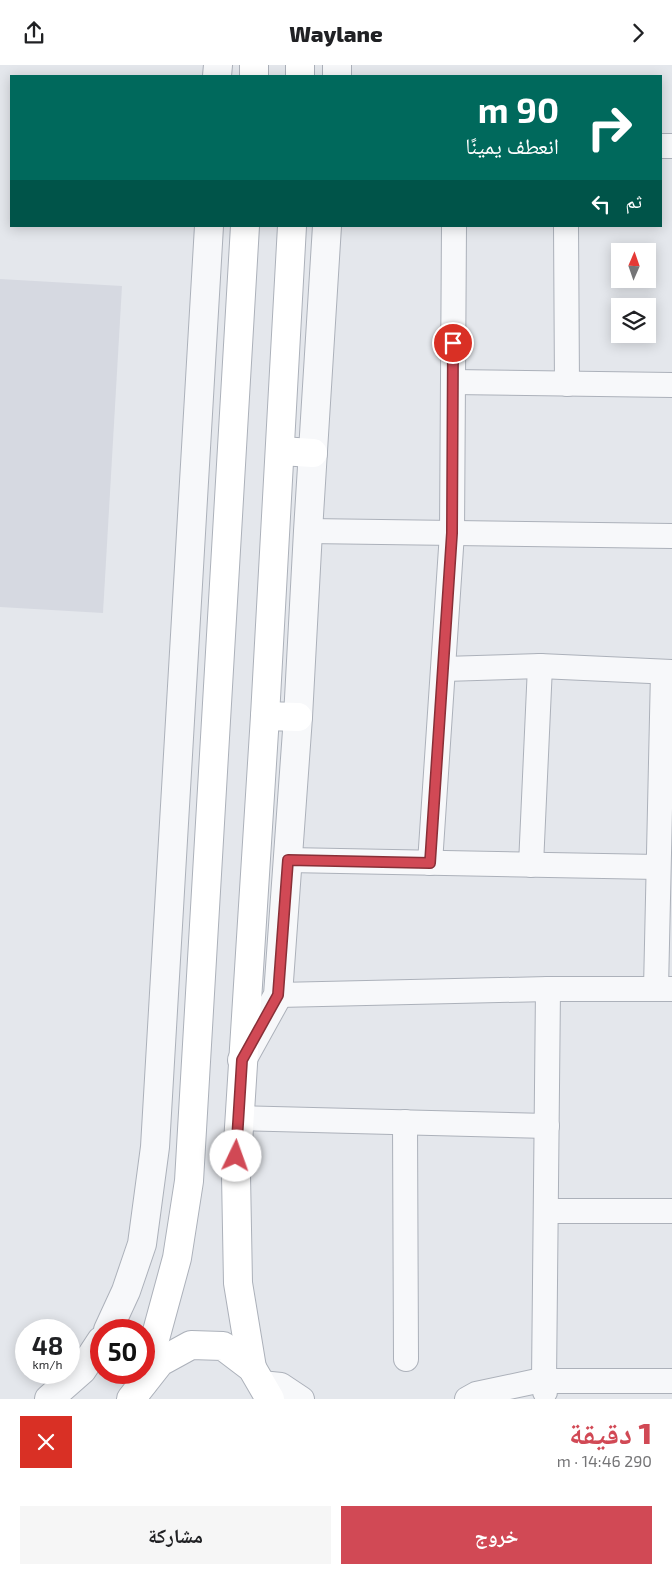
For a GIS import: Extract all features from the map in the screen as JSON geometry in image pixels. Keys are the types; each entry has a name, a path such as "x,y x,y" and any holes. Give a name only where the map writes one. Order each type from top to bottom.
{"main road":[{"path":"137,1391 177,1258 189,1181 245,227"},
{"path":"261,1383 238,1283 236,1175 238,1118 266,716 292,227"},
{"path":"280,451 312,453"},
{"path":"266,716 298,717"},
{"path":"137,1391 160,1362 191,1345 223,1346 261,1383"}],"street":[{"path":"113,1319 126,1291 142,1244 155,1147 209,227"},
{"path":"242,1060 278,995 298,717 312,453 328,227"},
{"path":"430,863 452,533 454,227"},
{"path":"566,227 567,384"},
{"path":"453,382 672,385"},
{"path":"308,531 672,536"},
{"path":"278,995 548,989 664,989 658,867 667,672 540,666 444,669"},
{"path":"531,865 540,666"},
{"path":"288,860 658,867"},
{"path":"539,1391 546,1211 548,989"},
{"path":"238,1118 547,1126"},
{"path":"405,1122 406,1359"},
{"path":"546,1211 672,1211"},
{"path":"49,1399 82,1370 90,1358"},
{"path":"467,1399 476,1393 537,1381 539,1391"},
{"path":"539,1391 568,1382 672,1381"},
{"path":"261,1383 281,1385 302,1399"}],"shaded area":[{"path":"0,279 122,286 103,613 0,607"}],"route":[{"path":"236,1156 242,1060 278,995 288,860 430,863 452,533 453,343"}]}
